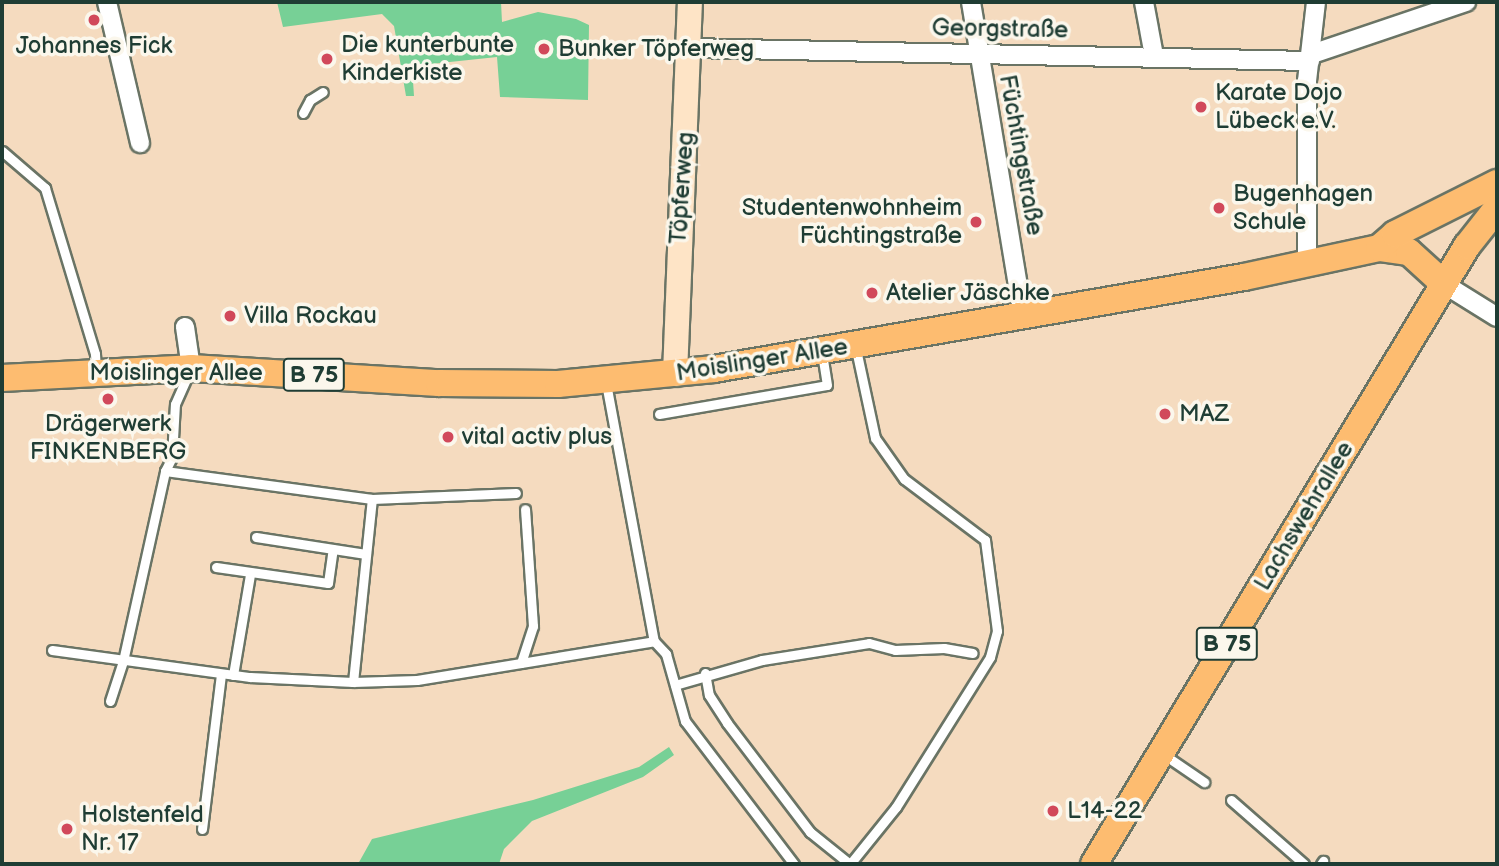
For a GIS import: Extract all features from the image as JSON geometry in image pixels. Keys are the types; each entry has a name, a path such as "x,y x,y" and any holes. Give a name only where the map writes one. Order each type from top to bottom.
{"main road":[{"name":"Töpferweg","path":"675,374 679,207 690,2"},
{"name":"Moislinger Allee","path":"2,379 191,368 439,383 606,381 675,374 822,351 1307,265 1379,248 1395,234 1497,183"},
{"name":"Lachswehrallee","path":"1094,864 1444,285 1497,208"},
{"name":"B 75","path":"1379,248 1409,251 1444,285"}],"street":[{"path":"107,2 140,143"},
{"name":"Füchtingstraße","path":"971,2 1023,316"},
{"path":"1144,2 1154,57"},
{"path":"1307,265 1304,187 1316,2"},
{"name":"Georgstraße","path":"689,48 1154,57 1311,57 1466,2"},
{"path":"1444,285 1497,317"},
{"path":"185,327 191,368"}],"lane":[{"path":"303,113 310,100 323,92"},
{"path":"2,151 45,188 95,354 96,372"},
{"path":"705,673 709,695 721,714 810,832 850,864 895,807 989,657 997,631 985,540 905,479 875,438 855,345"},
{"path":"659,414 827,385 822,351"},
{"path":"110,701 123,661 165,471 172,457 175,404 191,368"},
{"path":"606,381 654,641 666,654 685,721 702,747 794,864"},
{"path":"165,471 372,499 516,493"},
{"path":"353,682 372,499"},
{"path":"520,663 533,626 525,509"},
{"path":"256,537 366,554"},
{"path":"216,567 250,574 328,583 333,549"},
{"path":"233,675 250,574"},
{"path":"52,650 221,674 353,682 417,680 654,641"},
{"path":"675,685 705,673 869,643 895,650 944,648 973,653"},
{"path":"202,829 221,674"},
{"path":"1161,753 1204,782"},
{"path":"1231,800 1304,864"}],"green space":[{"path":"277,2 501,2 502,22 538,12 576,19 589,25 588,100 500,97 497,57 412,66 414,96 406,96 394,26 382,14 283,27"},
{"path":"669,747 674,755 643,777 532,821 504,849 499,864 358,864 372,839 533,800 639,767"}],"place":[{"name":"Johannes Fick","path":"94,20"},
{"name":"Bunker Töpferweg","path":"544,49"},
{"name":"Die kunterbunte Kinderkiste","path":"327,59"},
{"name":"Karate Dojo Lübeck e.V.","path":"1201,107"},
{"name":"Bugenhagen Schule","path":"1219,208"},
{"name":"Studentenwohnheim Füchtingstraße","path":"976,222"},
{"name":"Atelier Jäschke","path":"872,293"},
{"name":"Villa Rockau","path":"230,316"},
{"name":"Drägerwerk FINKENBERG","path":"108,399"},
{"name":"MAZ","path":"1165,414"},
{"name":"vital activ plus","path":"448,437"},
{"name":"L14-22","path":"1053,811"},
{"name":"Holstenfeld Nr. 17","path":"67,829"}]}
